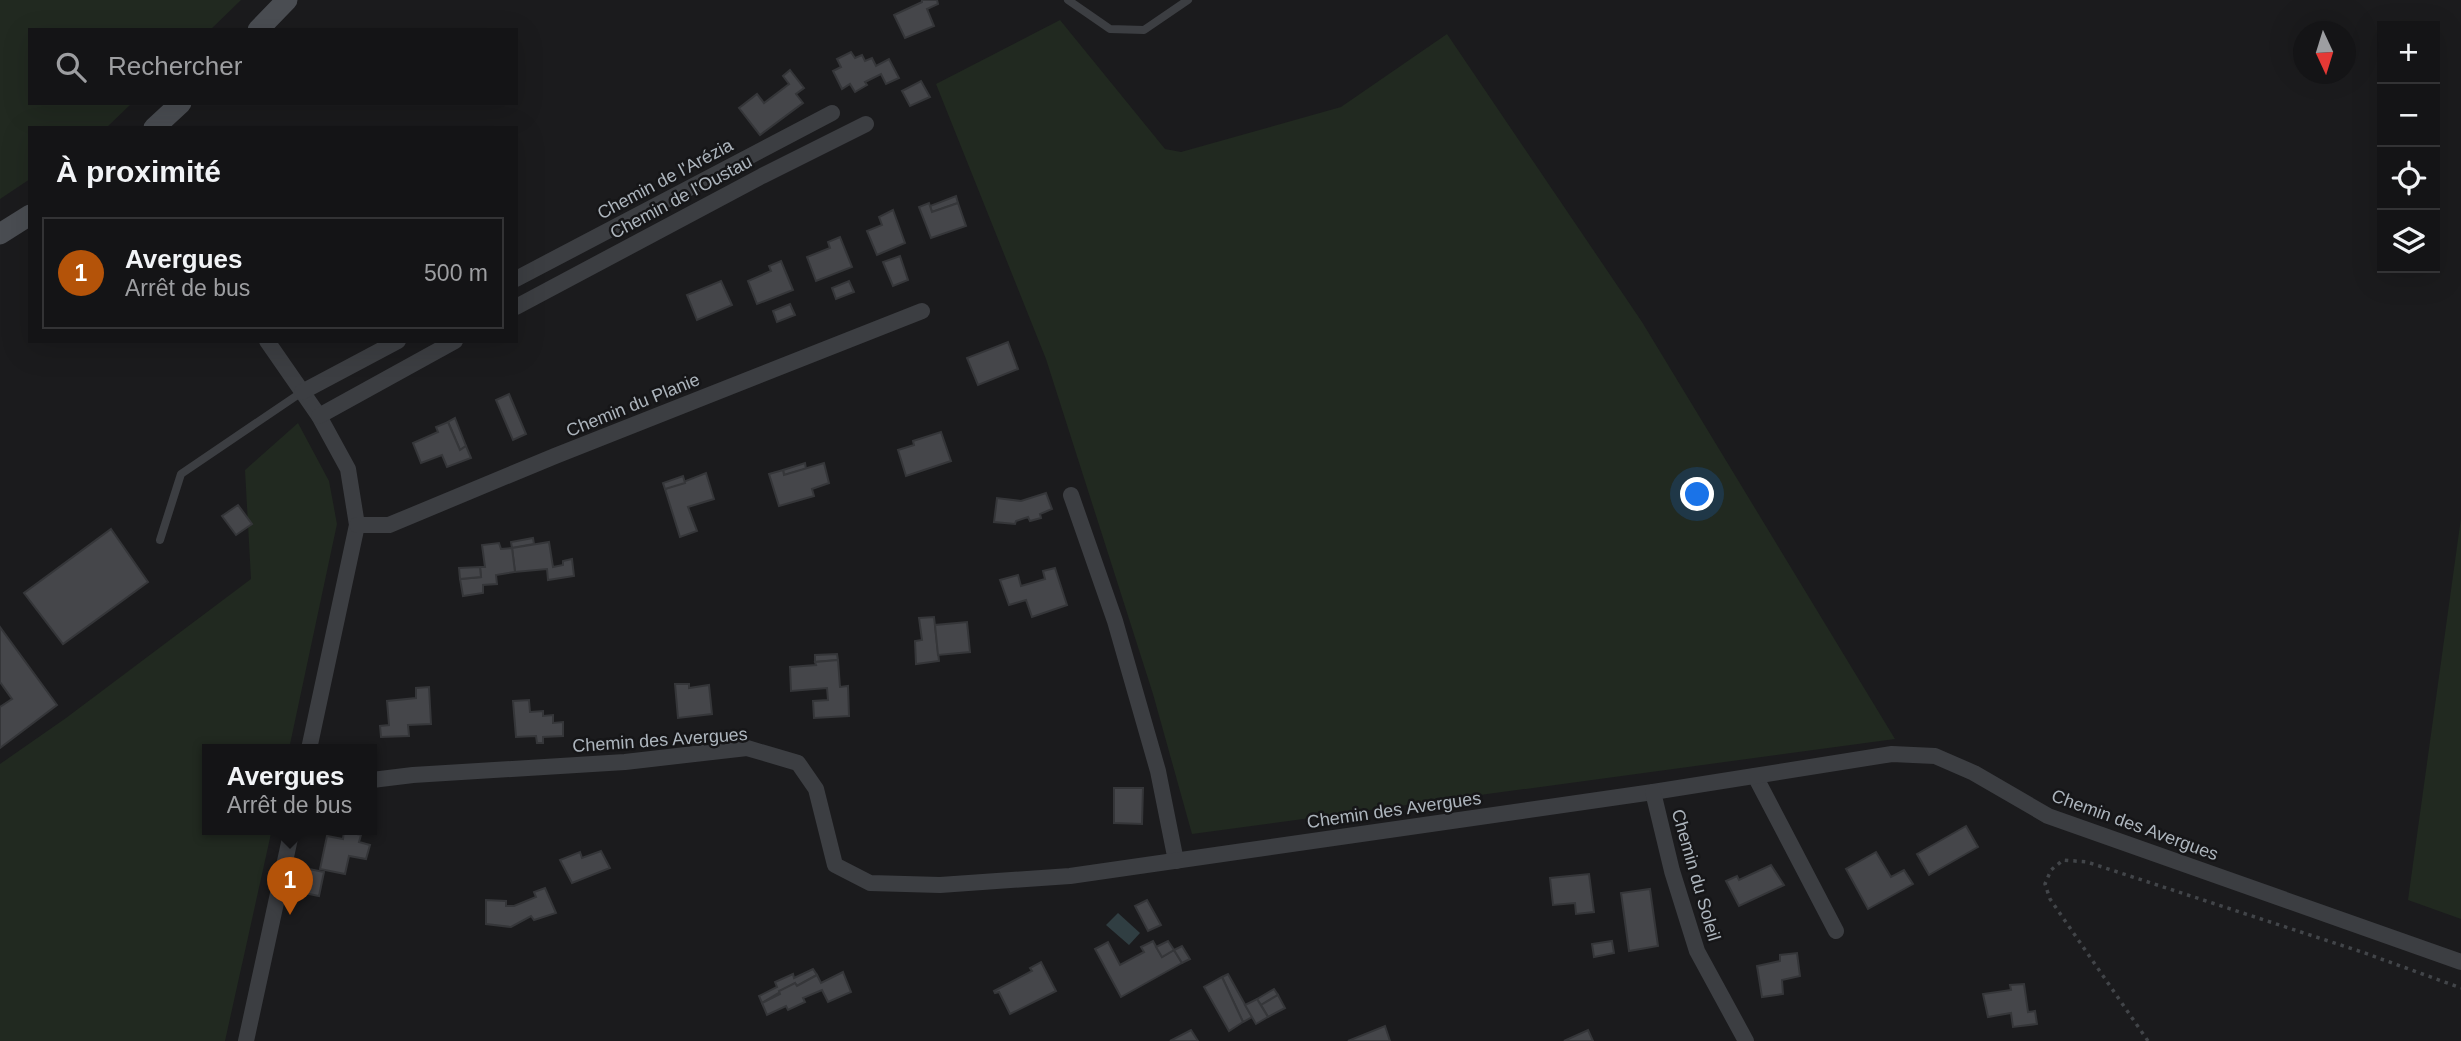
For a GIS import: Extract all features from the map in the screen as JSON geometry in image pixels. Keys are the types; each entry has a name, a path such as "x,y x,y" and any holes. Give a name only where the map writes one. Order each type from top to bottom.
{"street":[{"path":"260,28 287,0"},
{"path":"156,126 179,105"},
{"name":"Chemin de l'Arézia","path":"518,278 832,113"},
{"name":"Chemin de l'Oustau","path":"518,306 750,182 866,124"},
{"path":"0,234 28,216"},
{"name":"Chemin du Planie","path":"357,525 389,525 922,311"},
{"path":"268,343 319,416 348,469 357,525 310,744"},
{"path":"302,392 394,343"},
{"path":"319,416 451,343"},
{"path":"1071,495 1115,621 1158,771 1176,861"},
{"name":"Chemin des Avergues","path":"377,779 625,762 747,748 798,763 816,789 835,865 870,883 940,885 1031,878 1176,861 1653,792 1892,754 1935,756 1974,773 2048,816 2461,962"},
{"path":"1755,776 1836,931"},
{"name":"Chemin du Soleil","path":"1653,792 1672,871 1697,951 1746,1041"},
{"path":"246,1041 291,835"}],"lane":[{"path":"1068,0 1110,29 1144,30 1188,0"},
{"path":"160,540 181,474 302,392"}],"path":[{"path":"2148,1041 2050,899 2045,884 2051,870 2063,860 2087,862 2362,952 2461,988"}],"shaded area":[{"path":"0,0 241,0 212,28 28,28 28,105 130,105 108,126 28,126 28,180 0,199"},
{"path":"1060,20 1165,149 1181,152 1341,107 1447,34 1642,322 1895,739 1192,834 1153,694 1046,359 936,84"},
{"path":"298,423 329,481 337,524 290,744 202,744 202,835 271,835 225,1041 0,1041 0,764 66,718 251,579 245,470"},
{"path":"2461,518 2461,919 2408,900"},
{"path":"1118,913 1140,933 1129,945 1106,925"}],"building":[{"path":"922,0 937,0 938,4 927,9 934,26 905,38 894,15"},
{"path":"851,52 855,58 862,55 865,61 872,58 876,66 889,59 899,78 886,84 881,74 865,82 867,85 855,92 850,84 842,89 833,71 841,67 837,59"},
{"path":"790,70 804,88 796,94 803,103 760,135 739,108 757,94 764,103 789,84 783,76"},
{"path":"921,81 930,97 910,106 902,91"},
{"path":"956,196 958,203 932,212 930,206"},
{"path":"929,203 932,212 958,203 966,226 931,238 919,207"},
{"path":"893,210 905,243 877,255 867,231 882,225 879,217"},
{"path":"840,237 852,267 816,281 807,257 830,248 828,242"},
{"path":"900,256 908,280 893,286 883,262"},
{"path":"781,261 793,290 757,304 748,281 771,271 769,266"},
{"path":"721,281 732,305 697,320 687,295"},
{"path":"849,281 854,292 836,299 832,288"},
{"path":"790,304 795,315 777,322 773,311"},
{"path":"1008,342 1018,369 978,385 967,358"},
{"path":"509,394 526,434 513,440 496,400"},
{"path":"455,418 466,446 460,450 448,422"},
{"path":"448,422 460,450 466,446 471,458 447,467 442,455 421,463 413,443 438,432 436,427"},
{"path":"941,432 951,461 906,476 898,450 914,445 913,441"},
{"path":"805,463 806,469 784,475 783,470"},
{"path":"824,463 829,483 812,489 814,496 779,506 769,474 783,470 784,475"},
{"path":"706,473 714,499 688,507 697,531 680,537 665,489"},
{"path":"683,476 685,483 665,489 663,483"},
{"path":"1046,493 1052,509 1040,514 1041,518 1030,521 1028,517 1016,521 1015,524 994,522 997,498 1021,501"},
{"path":"238,505 252,524 236,535 222,516"},
{"path":"111,529 148,582 63,644 24,593"},
{"path":"533,538 534,544 512,548 511,542"},
{"path":"549,542 553,567 572,559 574,576 548,580 547,569 515,572 512,548"},
{"path":"499,543 501,549 512,548 515,572 496,575 497,584 483,585 483,593 463,596 460,579 481,577 480,567 485,567 482,545"},
{"path":"480,567 481,577 460,579 459,568"},
{"path":"1055,568 1067,605 1032,617 1026,600 1009,605 1000,580 1018,575 1021,586 1045,579 1043,571"},
{"path":"934,617 939,661 916,664 915,641 922,640 919,618"},
{"path":"967,622 970,652 938,655 935,625"},
{"path":"0,627 57,705 0,748 0,707 12,699 0,682"},
{"path":"837,654 838,660 815,662 815,655"},
{"path":"838,660 840,687 848,686 849,716 814,718 813,701 828,700 827,688 791,691 790,667"},
{"path":"675,684 689,684 689,688 709,685 712,714 678,718"},
{"path":"429,687 431,724 408,725 409,736 381,737 380,726 389,725 387,701 416,698 416,688"},
{"path":"529,700 530,712 543,711 543,716 553,715 553,723 563,722 563,736 543,737 543,743 537,743 536,736 516,737 513,701"},
{"path":"1114,788 1143,788 1142,824 1114,823"},
{"path":"1966,826 1978,847 1929,875 1917,854"},
{"path":"344,835 361,835 359,842 370,845 366,859 349,856 345,874 320,869 327,836 343,839"},
{"path":"601,851 610,868 572,883 560,860 580,852 582,858"},
{"path":"1876,852 1891,877 1904,870 1913,884 1868,909 1846,869"},
{"path":"1771,865 1784,885 1739,906 1726,881 1737,876 1739,880"},
{"path":"304,868 324,872 319,896 299,892"},
{"path":"1589,874 1594,912 1576,914 1575,903 1553,905 1550,878"},
{"path":"545,888 556,913 534,920 531,916 511,927 486,924 486,900 506,901 506,906 514,906 536,897 534,892"},
{"path":"1650,889 1658,946 1629,951 1621,893"},
{"path":"1147,900 1161,925 1148,931 1135,906"},
{"path":"1153,941 1162,957 1174,950 1182,963 1121,997 1095,949 1108,942 1120,965 1144,952 1141,947"},
{"path":"1168,941 1174,950 1162,957 1156,947"},
{"path":"1612,941 1614,953 1594,957 1592,944"},
{"path":"1182,946 1190,959 1182,963 1174,950"},
{"path":"1797,953 1800,976 1782,980 1783,994 1762,997 1757,966 1780,961 1780,955"},
{"path":"1041,962 1056,991 1010,1014 999,992 994,991 1032,971 1030,968"},
{"path":"813,969 817,975 797,986 795,983 762,1003 759,996 777,987 775,982 793,974 794,978"},
{"path":"843,972 851,992 828,1002 822,990 803,998 805,1002 788,1010 786,1006 767,1015 762,1003 780,994 779,991 795,983 797,986 817,975 821,983"},
{"path":"1228,974 1252,1017 1243,1022 1222,977"},
{"path":"1222,977 1243,1022 1229,1031 1204,987"},
{"path":"2024,984 2028,1012 2035,1011 2037,1024 2013,1027 2011,1013 1988,1017 1983,994 2011,990 2010,985"},
{"path":"1274,989 1278,995 1261,1005 1257,999"},
{"path":"1278,995 1285,1008 1268,1017 1261,1005"},
{"path":"1257,999 1268,1017 1256,1024 1245,1005"},
{"path":"1385,1026 1390,1041 1348,1041"},
{"path":"1191,1030 1198,1041 1170,1041"},
{"path":"1588,1030 1593,1041 1564,1041"}],"place":[{"name":"Avergues","path":"290,915"}]}
